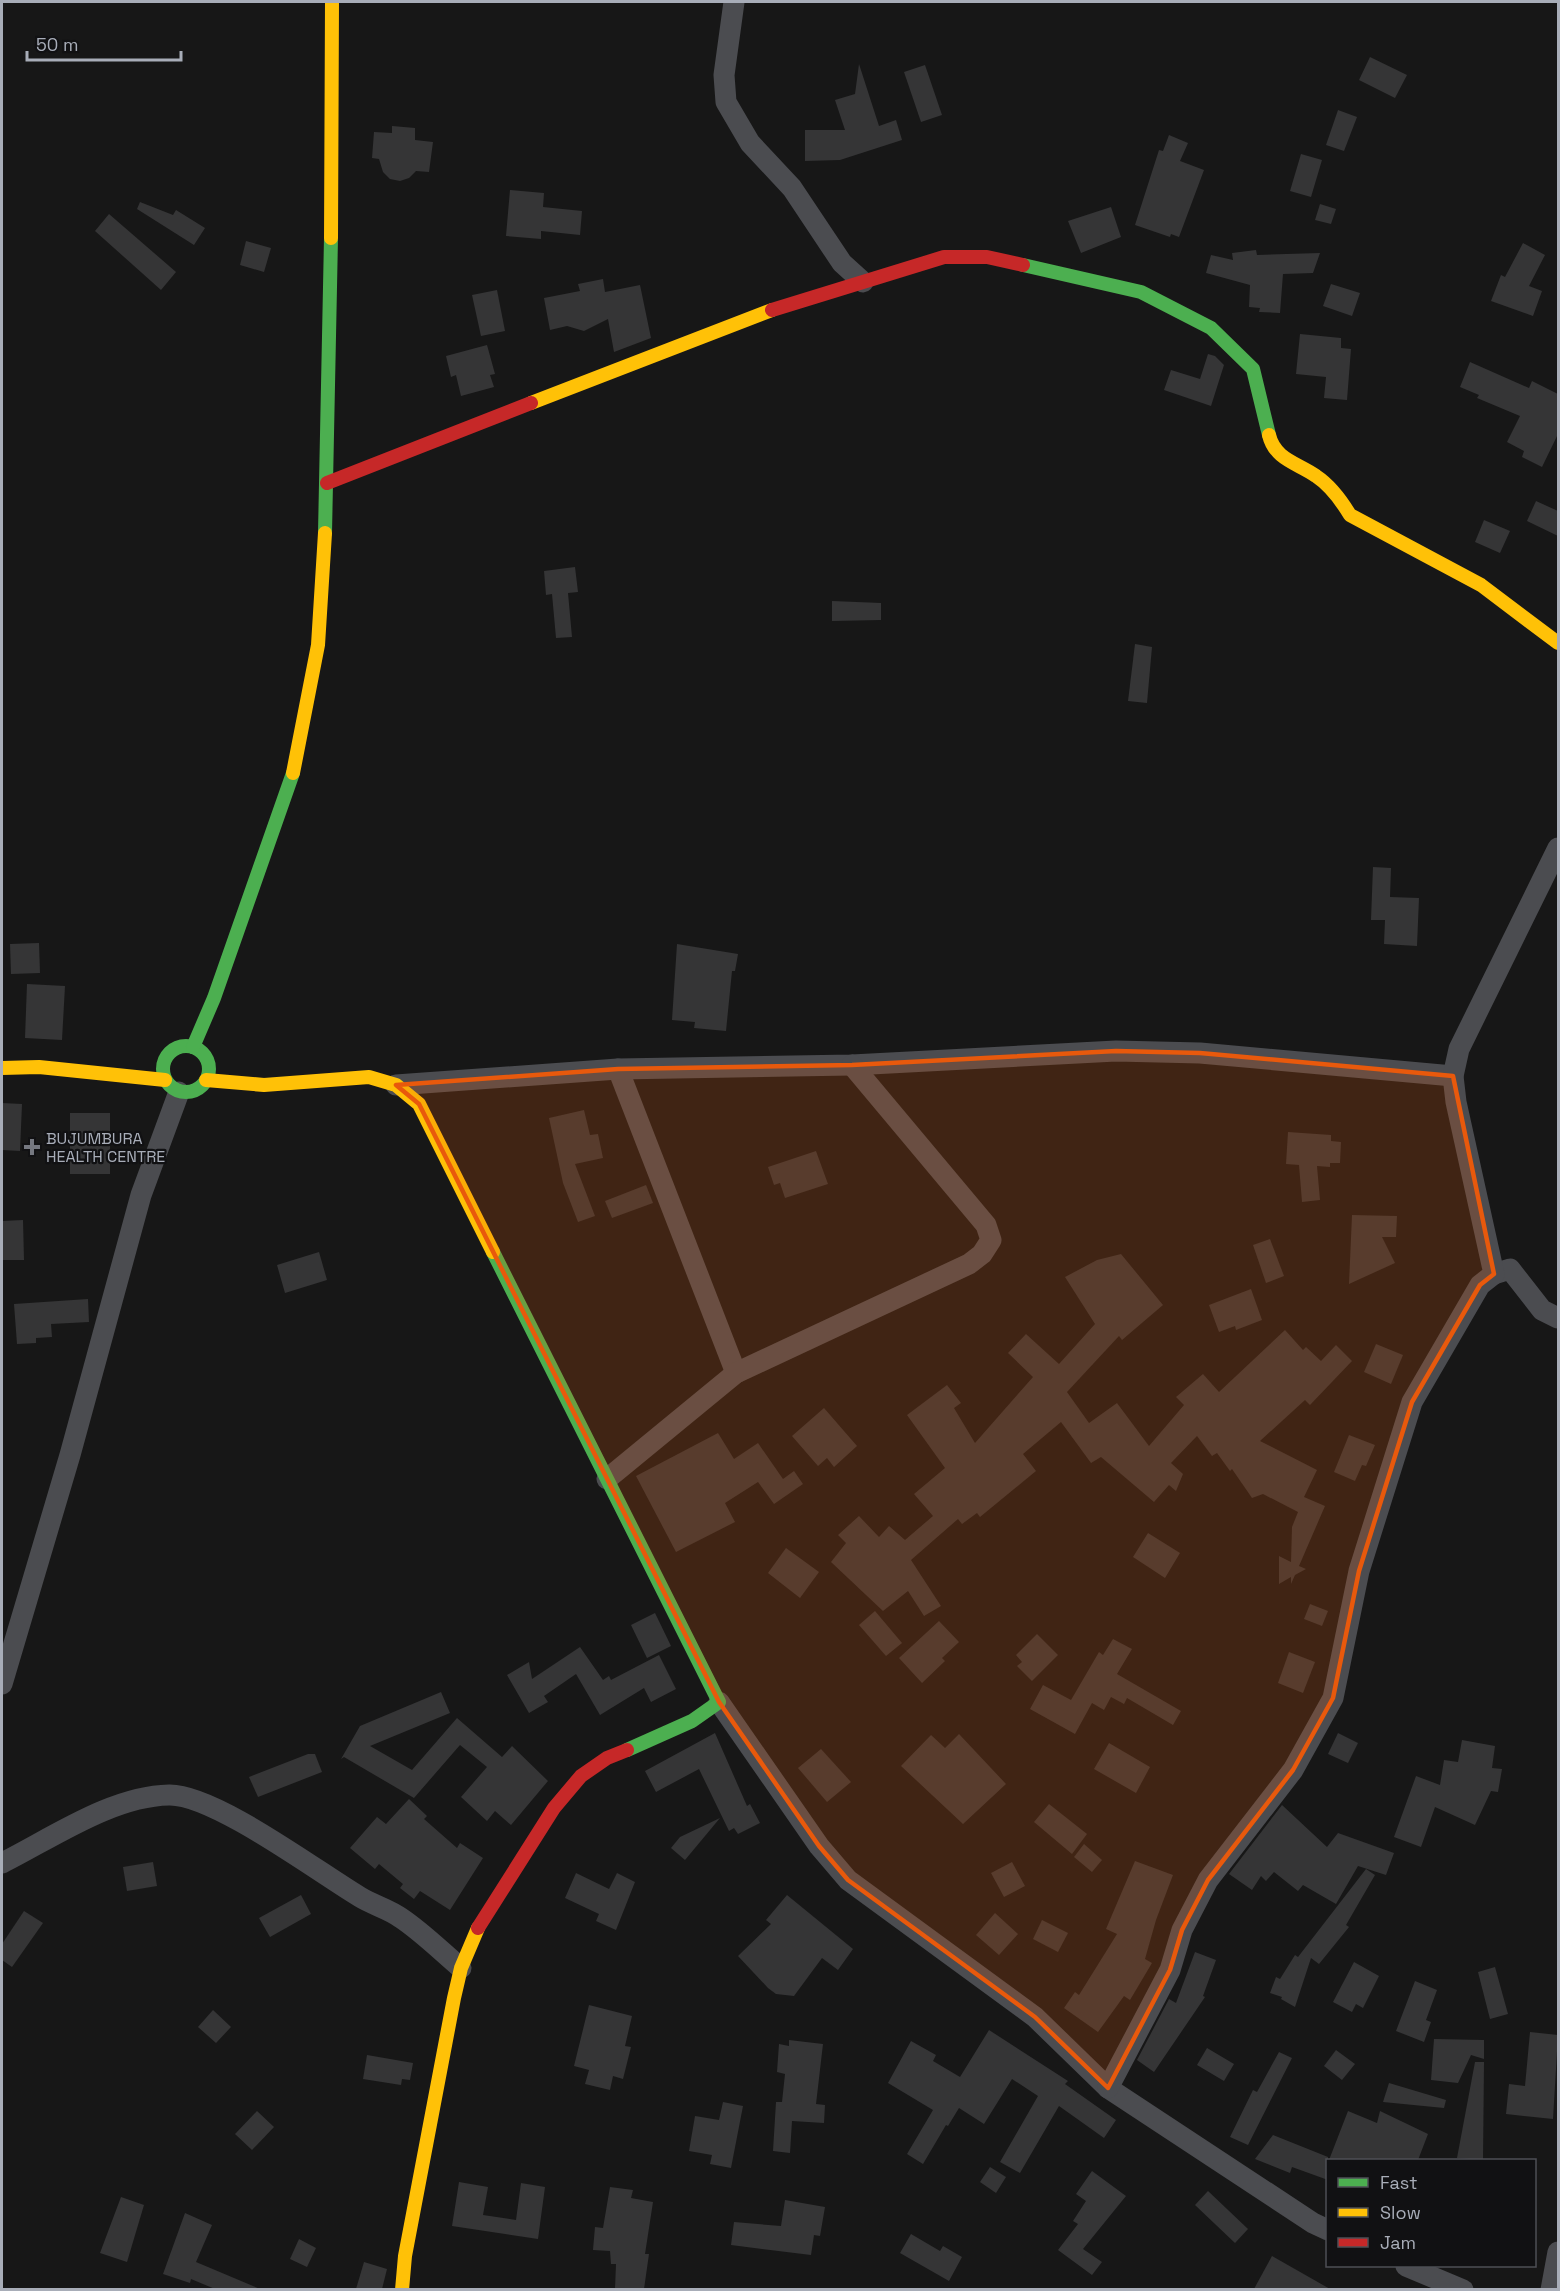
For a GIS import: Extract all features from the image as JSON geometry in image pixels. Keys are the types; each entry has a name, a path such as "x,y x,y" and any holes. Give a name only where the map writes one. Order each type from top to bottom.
{"street":[{"path":"193,1047 214,998 294,771 318,645 327,483 332,2"},
{"path":"734,2 724,75 726,102 750,143 792,188 842,263 863,282"},
{"path":"327,483 765,312 944,257 987,257 1141,292 1211,328 1253,369 1271,442 1287,462 1316,476 1337,495 1350,515 1480,585 1558,643"},
{"path":"1494,1274 1456,1102 1453,1076 1459,1049 1557,854"},
{"path":"2,1068 39,1067 172,1086 195,1091 206,1080 209,1072 206,1056 193,1047 179,1047 168,1054 162,1067 172,1086 70,1455 2,1684"},
{"path":"206,1080 264,1085 369,1077 396,1085 618,1069 852,1065 1116,1051 1200,1053 1453,1076"},
{"path":"607,1479 736,1373 969,1264 982,1254 991,1240 986,1225 852,1065"},
{"path":"618,1069 736,1373"},
{"path":"396,1085 419,1104 719,1701 819,1846 848,1880 1035,2017 1108,2088 1313,2223 1326,2229"},
{"path":"1108,2088 1170,1970 1182,1930 1208,1880 1293,1770 1333,1698 1359,1571 1412,1402 1480,1285 1494,1274 1510,1269 1542,1310 1558,1318"},
{"path":"402,2289 405,2256 461,1968 478,1927 554,1808 581,1776 607,1758 692,1721 719,1701"},
{"path":"2,1863 117,1804 148,1797 171,1795 190,1797 225,1813 363,1899 401,1917 461,1968"},
{"path":"1551,2289 1558,2252"},
{"path":"1409,2267 1430,2283 1463,2289"}],"highlighted area":[{"path":"1116,1051 1200,1053 1453,1076 1494,1274 1480,1285 1412,1402 1359,1571 1333,1698 1293,1770 1208,1880 1182,1930 1170,1970 1108,2088 1035,2017 848,1880 819,1846 719,1702 419,1104 396,1085 618,1069 852,1065"}],"building":[{"path":"1370,57 1407,75 1395,98 1359,80"},
{"path":"859,64 879,126 896,120 902,140 840,160 805,161 805,130 845,130 835,100 855,94"},
{"path":"925,65 942,115 921,122 904,72"},
{"path":"1338,110 1357,117 1344,151 1326,145"},
{"path":"392,126 415,128 415,140 433,142 429,172 416,171 409,178 400,181 390,179 383,172 379,159 372,158 374,132 392,133"},
{"path":"1169,135 1188,143 1180,161 1204,170 1179,237 1171,234 1170,237 1135,225 1159,150 1163,151"},
{"path":"1301,154 1322,160 1311,197 1290,191"},
{"path":"510,190 544,193 543,207 582,211 580,235 541,231 541,239 506,236"},
{"path":"140,202 173,215 176,210 205,228 194,245 137,209"},
{"path":"1320,204 1336,209 1331,224 1315,220"},
{"path":"1111,207 1121,237 1081,253 1068,221"},
{"path":"109,214 176,272 161,290 95,231"},
{"path":"246,241 271,248 264,272 240,265"},
{"path":"1523,243 1545,255 1529,286 1542,291 1533,316 1491,301 1501,275 1505,277"},
{"path":"1256,250 1257,255 1320,253 1313,273 1283,274 1280,313 1259,312 1260,308 1249,307 1250,285 1206,273 1211,255 1233,260 1232,253"},
{"path":"603,279 605,292 640,285 651,338 614,352 608,319 584,331 567,326 550,330 544,298 580,291 578,284"},
{"path":"1331,284 1360,293 1352,316 1323,306"},
{"path":"497,290 505,331 481,336 472,295"},
{"path":"1300,334 1341,338 1341,348 1351,349 1347,400 1324,398 1326,377 1296,374"},
{"path":"487,345 495,374 490,375 494,387 461,396 456,375 451,377 446,356"},
{"path":"1208,354 1215,356 1224,365 1211,406 1164,390 1171,370 1200,379"},
{"path":"1470,362 1529,388 1532,381 1558,394 1558,434 1542,467 1522,457 1524,451 1507,442 1520,416 1477,398 1479,395 1460,387"},
{"path":"1536,501 1558,511 1558,536 1527,521"},
{"path":"1484,520 1510,531 1500,553 1475,542"},
{"path":"575,567 578,592 568,593 572,637 556,638 552,594 546,595 544,571"},
{"path":"832,601 881,603 881,620 832,621"},
{"path":"1135,644 1152,647 1147,703 1128,701"},
{"path":"1373,867 1391,868 1390,897 1419,898 1417,946 1384,944 1385,920 1371,920"},
{"path":"39,943 40,973 11,974 10,944"},
{"path":"677,944 738,954 735,971 732,971 726,1031 694,1028 695,1022 672,1020"},
{"path":"27,984 65,986 62,1040 25,1038"},
{"path":"2,1103 22,1104 20,1151 2,1150"},
{"path":"584,1110 590,1135 598,1134 603,1158 575,1164 595,1216 578,1222 563,1183 549,1118"},
{"path":"70,1113 110,1113 110,1174 70,1174"},
{"path":"1288,1132 1331,1135 1331,1141 1341,1142 1340,1163 1330,1163 1330,1167 1317,1166 1320,1200 1302,1202 1299,1165 1286,1164"},
{"path":"816,1151 828,1184 785,1198 780,1183 774,1185 768,1167"},
{"path":"646,1185 653,1203 612,1218 605,1201"},
{"path":"1352,1215 1397,1216 1396,1237 1382,1237 1395,1263 1349,1284"},
{"path":"23,1220 24,1260 2,1260 2,1221"},
{"path":"1270,1239 1284,1276 1266,1283 1253,1245"},
{"path":"319,1252 327,1280 285,1293 277,1265"},
{"path":"1121,1254 1163,1305 1122,1340 1119,1336 1067,1392 1089,1423 1117,1403 1149,1446 1184,1405 1176,1397 1203,1374 1219,1392 1285,1330 1303,1350 1306,1347 1321,1361 1336,1345 1352,1361 1310,1405 1305,1400 1260,1441 1317,1470 1304,1497 1325,1506 1299,1566 1306,1569 1295,1575 1291,1584 1291,1577 1279,1584 1279,1556 1291,1562 1292,1527 1298,1512 1263,1494 1252,1498 1232,1469 1230,1471 1217,1453 1212,1456 1197,1436 1171,1463 1183,1474 1176,1491 1169,1485 1154,1502 1101,1457 1091,1463 1061,1422 1023,1454 1036,1471 980,1517 977,1513 962,1524 958,1519 911,1560 941,1606 924,1616 908,1591 883,1611 831,1562 846,1543 838,1535 859,1516 879,1537 889,1526 905,1540 933,1516 914,1494 945,1468 907,1415 947,1385 961,1403 954,1408 975,1443 1033,1377 1008,1353 1026,1334 1059,1364 1095,1324 1065,1277 1097,1260"},
{"path":"1251,1289 1262,1320 1236,1330 1235,1326 1219,1332 1209,1305"},
{"path":"88,1299 89,1322 51,1324 52,1337 36,1338 36,1343 17,1344 14,1304"},
{"path":"1376,1344 1403,1355 1391,1384 1364,1372"},
{"path":"824,1408 857,1446 834,1467 827,1458 818,1466 792,1436"},
{"path":"718,1433 734,1459 758,1443 783,1479 794,1471 803,1484 774,1504 758,1482 725,1503 735,1522 676,1552 636,1476"},
{"path":"1349,1435 1375,1445 1366,1466 1362,1465 1355,1481 1334,1472"},
{"path":"1148,1533 1180,1553 1165,1578 1133,1557"},
{"path":"786,1548 819,1572 800,1598 768,1573"},
{"path":"1310,1604 1328,1611 1322,1626 1304,1619"},
{"path":"875,1611 902,1643 886,1656 859,1625"},
{"path":"655,1613 671,1646 647,1658 631,1625"},
{"path":"939,1621 959,1642 942,1658 945,1661 922,1683 899,1658"},
{"path":"1037,1634 1058,1655 1032,1681 1017,1666 1022,1662 1016,1655"},
{"path":"1113,1639 1132,1649 1117,1674 1181,1711 1173,1725 1127,1698 1124,1704 1111,1697 1104,1710 1092,1703 1075,1734 1030,1709 1043,1685 1071,1700 1099,1652 1103,1655"},
{"path":"580,1647 603,1680 609,1676 611,1680 659,1655 676,1689 651,1702 644,1688 600,1715 576,1674 544,1696 548,1702 529,1713 507,1675 529,1662 532,1679"},
{"path":"1289,1652 1315,1662 1303,1693 1278,1683"},
{"path":"441,1692 450,1713 370,1746 412,1770 457,1718 502,1757 512,1746 548,1781 511,1825 495,1811 487,1821 461,1797 487,1767 460,1745 414,1798 344,1757 341,1759 360,1726"},
{"path":"715,1733 747,1806 750,1804 760,1823 738,1834 734,1828 729,1831 699,1769 656,1792 645,1771"},
{"path":"1338,1733 1358,1743 1348,1763 1328,1754"},
{"path":"959,1734 1006,1784 963,1824 901,1766 931,1735 945,1748"},
{"path":"1462,1740 1495,1746 1492,1768 1502,1769 1498,1792 1491,1791 1475,1825 1435,1807 1421,1847 1394,1837 1416,1776 1440,1785 1444,1760 1458,1762"},
{"path":"1109,1743 1150,1767 1136,1793 1094,1769"},
{"path":"821,1749 851,1782 827,1802 798,1768"},
{"path":"308,1754 315,1754 322,1772 258,1797 249,1777"},
{"path":"409,1799 427,1816 424,1819 457,1848 460,1843 483,1858 450,1910 420,1891 414,1899 400,1888 403,1884 379,1864 375,1869 350,1848 377,1817 386,1824"},
{"path":"1049,1804 1087,1834 1072,1854 1034,1822"},
{"path":"1282,1805 1327,1847 1338,1833 1394,1853 1386,1875 1358,1866 1336,1904 1303,1885 1298,1891 1274,1872 1266,1881 1261,1876 1252,1890 1229,1874"},
{"path":"720,1818 685,1860 671,1848 680,1837"},
{"path":"1084,1844 1102,1860 1092,1872 1074,1857"},
{"path":"1135,1861 1173,1875 1156,1920 1145,1959 1152,1963 1130,2000 1124,1996 1098,2032 1064,2008 1075,1992 1079,1995 1117,1934 1106,1929"},
{"path":"153,1862 157,1886 127,1891 123,1867"},
{"path":"1012,1862 1025,1886 1004,1897 991,1873"},
{"path":"1366,1869 1375,1875 1346,1925 1349,1927 1319,1964 1311,1958 1295,2007 1281,1999 1282,1997 1270,1993 1276,1977 1280,1979 1295,1955 1298,1957"},
{"path":"576,1873 609,1889 617,1873 635,1882 616,1930 596,1921 599,1914 565,1898"},
{"path":"301,1895 311,1914 270,1937 259,1918"},
{"path":"787,1895 853,1949 838,1970 822,1958 794,1996 776,1994 738,1956 771,1924 766,1920"},
{"path":"24,1911 43,1923 12,1967 2,1960 2,1944"},
{"path":"995,1913 1018,1934 999,1955 976,1935"},
{"path":"1042,1920 1068,1933 1058,1952 1033,1939"},
{"path":"1195,1952 1216,1960 1203,1996 1205,1997 1154,2072 1137,2060 1169,1999 1176,2003"},
{"path":"1354,1962 1379,1976 1363,2008 1356,2004 1352,2012 1333,2002"},
{"path":"1495,1967 1508,2014 1490,2019 1478,1972"},
{"path":"1415,1981 1437,1990 1426,2020 1431,2022 1424,2042 1396,2031"},
{"path":"589,2005 632,2016 625,2046 631,2047 623,2079 613,2076 610,2090 585,2084 589,2070 574,2066"},
{"path":"213,2010 231,2027 216,2043 198,2027"},
{"path":"989,2030 1068,2081 1065,2084 1116,2120 1104,2138 1059,2106 1020,2173 1000,2162 1038,2096 1012,2079 984,2124 959,2108 923,2164 907,2154 933,2110 888,2083 911,2041 936,2055 933,2061 960,2077"},
{"path":"1530,2032 1558,2035 1553,2119 1506,2114 1509,2084 1525,2086"},
{"path":"1434,2039 1484,2040 1484,2059 1471,2055 1458,2083 1431,2080"},
{"path":"789,2040 823,2044 816,2104 825,2105 824,2123 792,2121 790,2153 773,2151 776,2102 782,2102 785,2074 777,2072 779,2044 789,2046"},
{"path":"1207,2048 1234,2064 1224,2081 1197,2065"},
{"path":"1336,2050 1355,2064 1342,2080 1324,2066"},
{"path":"1279,2052 1292,2058 1248,2145 1230,2137 1253,2090 1257,2092"},
{"path":"367,2055 413,2063 410,2080 402,2079 401,2085 363,2079"},
{"path":"1475,2062 1484,2062 1483,2159 1457,2158"},
{"path":"1389,2083 1446,2100 1444,2108 1383,2102"},
{"path":"723,2102 743,2106 731,2168 710,2164 712,2155 689,2151 695,2116 719,2120"},
{"path":"257,2111 274,2127 252,2150 235,2134"},
{"path":"1348,2111 1377,2123 1380,2111 1428,2134 1418,2159 1329,2159"},
{"path":"1273,2135 1328,2157 1326,2159 1326,2179 1292,2167 1290,2173 1255,2159"},
{"path":"990,2167 1006,2177 996,2193 980,2182"},
{"path":"1092,2171 1126,2196 1083,2249 1102,2262 1092,2275 1058,2250 1078,2224 1073,2221 1086,2201 1076,2194"},
{"path":"459,2182 488,2187 483,2215 516,2220 521,2183 545,2187 538,2239 452,2226"},
{"path":"610,2187 633,2190 631,2198 653,2202 645,2254 649,2254 644,2289 615,2289 616,2264 611,2264 610,2251 593,2250 595,2227 603,2228"},
{"path":"1208,2191 1248,2229 1235,2243 1195,2205"},
{"path":"121,2197 144,2205 127,2262 100,2253"},
{"path":"785,2200 825,2207 820,2236 814,2235 811,2255 731,2245 734,2222 781,2226"},
{"path":"185,2213 212,2225 196,2262 260,2289 215,2289 191,2279 190,2283 163,2274"},
{"path":"911,2234 940,2251 943,2246 962,2257 949,2281 900,2253"},
{"path":"299,2239 316,2248 307,2267 290,2259"},
{"path":"1272,2256 1330,2289 1254,2289"},
{"path":"364,2262 387,2269 382,2289 356,2289"}],"traffic: fast":[{"path":"325,533 331,238"},
{"path":"1023,265 1141,292 1211,328 1253,369 1269,435"},
{"path":"193,1047 214,998 293,773"},
{"path":"186,1046 202,1053 209,1069 202,1085 186,1092 170,1085 163,1069 170,1053 186,1046"},
{"path":"493,1252 719,1702 692,1721 627,1750"}],"traffic: slow":[{"path":"331,238 332,2"},
{"path":"531,403 772,310"},
{"path":"1269,435 1276,450 1282,456 1326,484 1350,515 1481,585 1558,643"},
{"path":"293,773 318,645 325,533"},
{"path":"2,1068 39,1067 165,1080"},
{"path":"206,1080 264,1085 369,1077 396,1085 419,1104 493,1252"},
{"path":"402,2290 405,2256 454,1998 461,1968 478,1928"}],"traffic: jam":[{"path":"772,310 944,257 987,257 1023,265"},
{"path":"327,483 531,403"},
{"path":"478,1928 554,1808 581,1776 607,1758 627,1750"}],"place":[{"name":"BUJUMBURA HEALTH CENTRE","path":"32,1147"}]}
